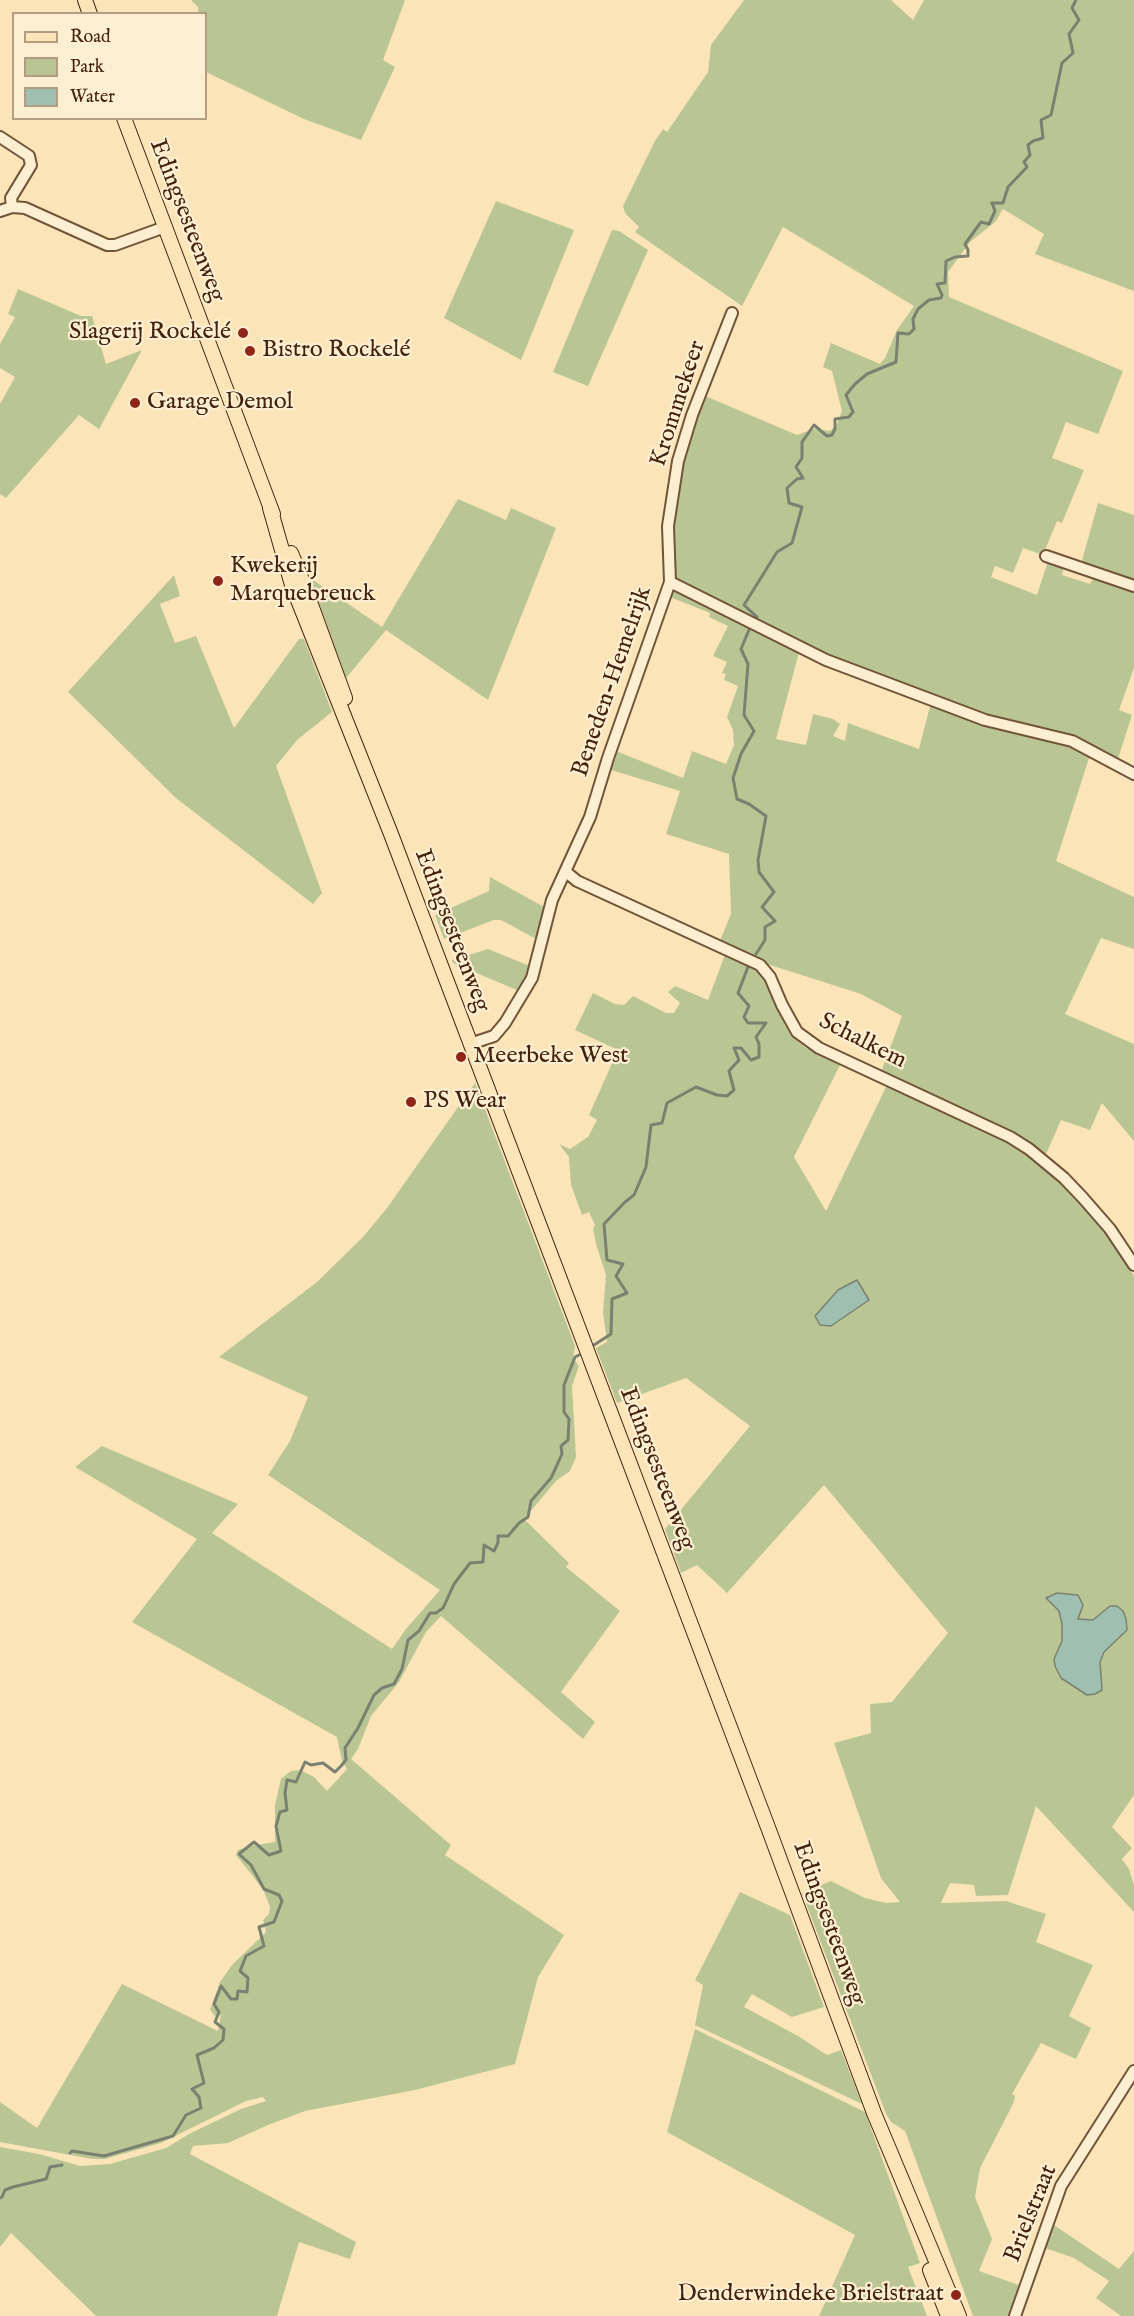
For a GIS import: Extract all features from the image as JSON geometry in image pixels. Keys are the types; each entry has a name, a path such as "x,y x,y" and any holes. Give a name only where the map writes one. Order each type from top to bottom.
{"main road":[{"name":"Edingsesteenweg","path":"125,120 270,508 292,585 365,766 765,1819 874,2113 959,2316"},
{"name":"Edingsesteenweg","path":"905,2189 927,2261 948,2316"}],"street":[{"path":"0,137 29,156 31,165 11,198 12,207"},
{"path":"0,211 12,207 25,208 107,245 115,245 165,227"},
{"name":"Krommekeer","path":"670,582 668,526 678,461 692,415 732,312"},
{"path":"1046,556 1134,586"},
{"name":"Beneden-Hemelrijk","path":"470,1044 494,1036 506,1023 532,978 552,900 590,817 605,765 670,582 826,660 985,720 1071,741 1134,774"},
{"name":"Schalkem","path":"566,872 577,881 760,965 770,977 797,1032 819,1048 1010,1137 1029,1149 1064,1178 1083,1198 1114,1234 1134,1266"},
{"name":"Brielstraat","path":"1015,2316 1061,2186 1134,2071"}],"green space":[{"path":"191,0 405,0 383,60 395,67 361,140 304,119 207,72 207,12 198,12 198,7"},
{"path":"744,0 891,0 913,20 924,0 1134,0 1134,291 1035,254 1044,234 1003,209 996,221 970,242 948,272 949,297 1123,371 1098,434 1066,422 1052,458 1084,470 1062,523 1057,521 1043,555 1023,548 1013,573 995,566 991,577 1037,595 1048,561 1064,567 1062,575 1090,584 1094,576 1134,589 1134,668 1119,710 1132,715 1118,759 1057,733 955,705 832,657 694,589 674,576 671,534 679,482 686,446 703,395 797,435 813,429 830,431 837,424 842,411 832,371 823,367 831,343 880,364 897,330 914,306 783,227 742,306 635,232 639,227 625,213 623,206 655,141 663,129 667,132 708,72 711,45"},
{"path":"496,201 574,230 521,360 444,318"},
{"path":"612,230 619,231 648,250 588,386 553,372"},
{"path":"18,289 81,316 92,316 106,364 142,350 99,429 79,415 6,498 0,494 0,404 15,377 0,368 0,344 15,317 8,314"},
{"path":"458,499 506,520 511,508 556,528 488,700 386,630 346,678 310,578 382,627"},
{"path":"1098,503 1134,515 1134,582 1081,564"},
{"path":"174,575 180,596 160,604 175,643 196,636 234,728 299,639 304,639 332,712 297,740 276,766 322,893 313,904 176,798 68,692"},
{"path":"675,591 681,591 716,608 753,630 799,652 776,739 806,745 813,714 833,719 840,724 833,736 845,741 848,723 919,749 930,706 1090,755 1056,861 1134,897 1134,949 1101,938 1065,1014 1134,1044 1134,1141 1102,1103 1090,1130 1061,1120 1043,1157 881,1072 902,1016 861,994 764,963 720,941 731,914 729,854 666,834 680,791 608,769 616,751 683,778 692,751 726,764 734,745 733,730 727,717 738,686 724,680 726,674 722,673 727,662 713,656 728,626 709,617 710,613 670,597"},
{"path":"490,877 546,908 538,940 501,920 494,920 444,939 435,915 489,891"},
{"path":"488,949 530,966 519,991 453,963 452,960"},
{"path":"726,952 752,965 759,972 772,993 791,1036 806,1048 841,1063 794,1157 826,1211 887,1085 1009,1141 1027,1153 1069,1191 1096,1221 1117,1247 1134,1276 1134,1795 1112,1827 1132,1848 1122,1859 1129,1869 1134,1885 1134,1912 1036,1806 1008,1895 976,1896 974,1885 950,1883 941,1903 1006,1901 1046,1914 1036,1942 1093,1965 1069,2016 1091,2028 1076,2059 1041,2043 1012,2094 1015,2096 1013,2104 980,2168 975,2197 992,2239 979,2271 1019,2285 1008,2316 973,2316 905,2131 891,2122 886,2114 802,1893 831,1881 865,1898 886,1903 900,1902 881,1878 834,1743 871,1733 870,1704 892,1702 948,1633 824,1485 727,1593 697,1565 681,1573 665,1529 750,1426 686,1378 617,1403 596,1348 607,1342 603,1313 606,1275 596,1244 593,1229 595,1225 589,1212 582,1215 571,1185 569,1157 559,1144 570,1149 588,1137 597,1120 589,1115 618,1050 575,1030 593,993 615,1004 624,1005 633,996 666,1013 674,1013 680,1003 668,992 675,986 708,1000"},
{"path":"475,1083 575,1346 573,1358 579,1366 572,1386 576,1457 570,1471 556,1481 524,1519 569,1563 566,1567 620,1611 561,1692 595,1722 583,1739 441,1616 426,1632 399,1682 371,1716 358,1749 351,1759 451,1845 445,1855 564,1935 538,1977 515,2064 415,2090 305,2111 228,2143 193,2146 190,2154 356,2242 350,2259 299,2242 277,2316 96,2316 11,2233 0,2247 0,2147 39,2154 80,2166 110,2164 166,2148 189,2134 241,2109 266,2101 263,2097 246,2101 161,2143 105,2159 92,2159 0,2142 0,2102 37,2128 122,1984 218,2031 221,2015 215,2016 210,2010 220,1982 232,1965 266,1932 263,1920 269,1914 270,1907 263,1889 236,1855 238,1850 275,1842 275,1805 281,1779 291,1771 300,1770 314,1777 327,1791 347,1769 342,1761 337,1737 132,1622 197,1539 75,1467 102,1446 238,1504 212,1533 392,1649 440,1590 268,1475 290,1441 308,1397 219,1357 317,1282 363,1237 387,1208"},
{"path":"740,1892 790,1915 824,2007 792,2017 752,1994 744,2007 798,2036 827,2055 841,2050 862,2104 695,2025 703,1985 695,1980"},
{"path":"695,2029 865,2112 920,2263 908,2267 927,2316 819,2316 855,2235 667,2132"},
{"path":"1054,2225 1119,2269 1134,2251 1134,2316 1121,2316 1096,2298 1109,2281 1074,2258 1045,2248"}],"water":[{"path":"857,1280 869,1300 831,1326 820,1325 815,1316 838,1290"},
{"path":"1057,1593 1078,1595 1083,1605 1078,1619 1093,1620 1110,1606 1117,1606 1123,1611 1127,1630 1104,1652 1100,1662 1102,1690 1095,1694 1087,1695 1061,1678 1055,1666 1054,1659 1062,1641 1062,1624 1059,1611 1046,1598"}],"waterway":[{"path":"757,617 744,605 777,552 792,543 802,507 789,503 787,488 797,479 803,478 796,467 802,458 802,442 814,425 827,436 832,435 835,429 835,419 849,417 853,412 846,395 855,384 867,374 896,362 898,333 909,334 914,329 913,319 918,309 929,300 941,298 937,284 945,283 946,261 955,257 968,256 965,244 981,222 989,224 995,211 992,203 1003,203 1008,187 1027,167 1024,162 1030,155 1028,145 1043,138 1041,120 1051,115 1062,63 1073,53 1069,34 1079,20 1072,8 1076,0"},
{"path":"749,630 741,649 748,664 744,715 754,731 741,754 733,778 737,799 766,816 758,860 759,872 774,892 762,907 775,921 765,927 765,940 756,954"},
{"path":"594,1345 611,1334 612,1299 627,1293 616,1276 623,1264 607,1260 604,1224 634,1195 646,1167 651,1125 662,1123 667,1103 696,1087 717,1095 727,1096 734,1090 729,1071 739,1060 734,1048 741,1048 751,1060 759,1057 759,1044 756,1037 766,1023 748,1023 744,1017 749,1006 738,993 748,967"},
{"path":"70,2153 72,2151 104,2156 173,2136 186,2115 201,2108 199,2097 192,2089 204,2083 197,2055 214,2048 223,2040 224,2029 215,2022 219,2012 214,2004 221,1986 231,1999 237,1999 238,1991 247,1992 248,1978 240,1971 246,1956 264,1946 259,1927 274,1922 282,1901 279,1895 264,1889 251,1865 239,1854 254,1842 269,1855 281,1851 276,1826 280,1812 287,1810 285,1793 287,1780 296,1782 305,1762 311,1765 323,1763 335,1772 341,1766 346,1760 345,1748 358,1728 374,1695 382,1688 394,1684 402,1669 408,1640 419,1631 430,1613 436,1613 443,1608 454,1584 470,1563 483,1562 484,1545 494,1551 498,1543 498,1536 508,1536 519,1523 528,1517 531,1501 551,1478 562,1454 561,1446 568,1440 569,1419 564,1412 564,1385 575,1357 579,1355"},
{"path":"0,2198 5,2190 46,2179 50,2167 62,2165"}],"place":[{"name":"Slagerij Rockelé","path":"243,333"},
{"name":"Bistro Rockelé","path":"250,351"},
{"name":"Garage Demol","path":"135,403"},
{"name":"Kwekerij Marquebreuck","path":"218,581"},
{"name":"Meerbeke West","path":"461,1057"},
{"name":"PS Wear","path":"411,1102"},
{"name":"Denderwindeke Brielstraat","path":"956,2295"}]}
